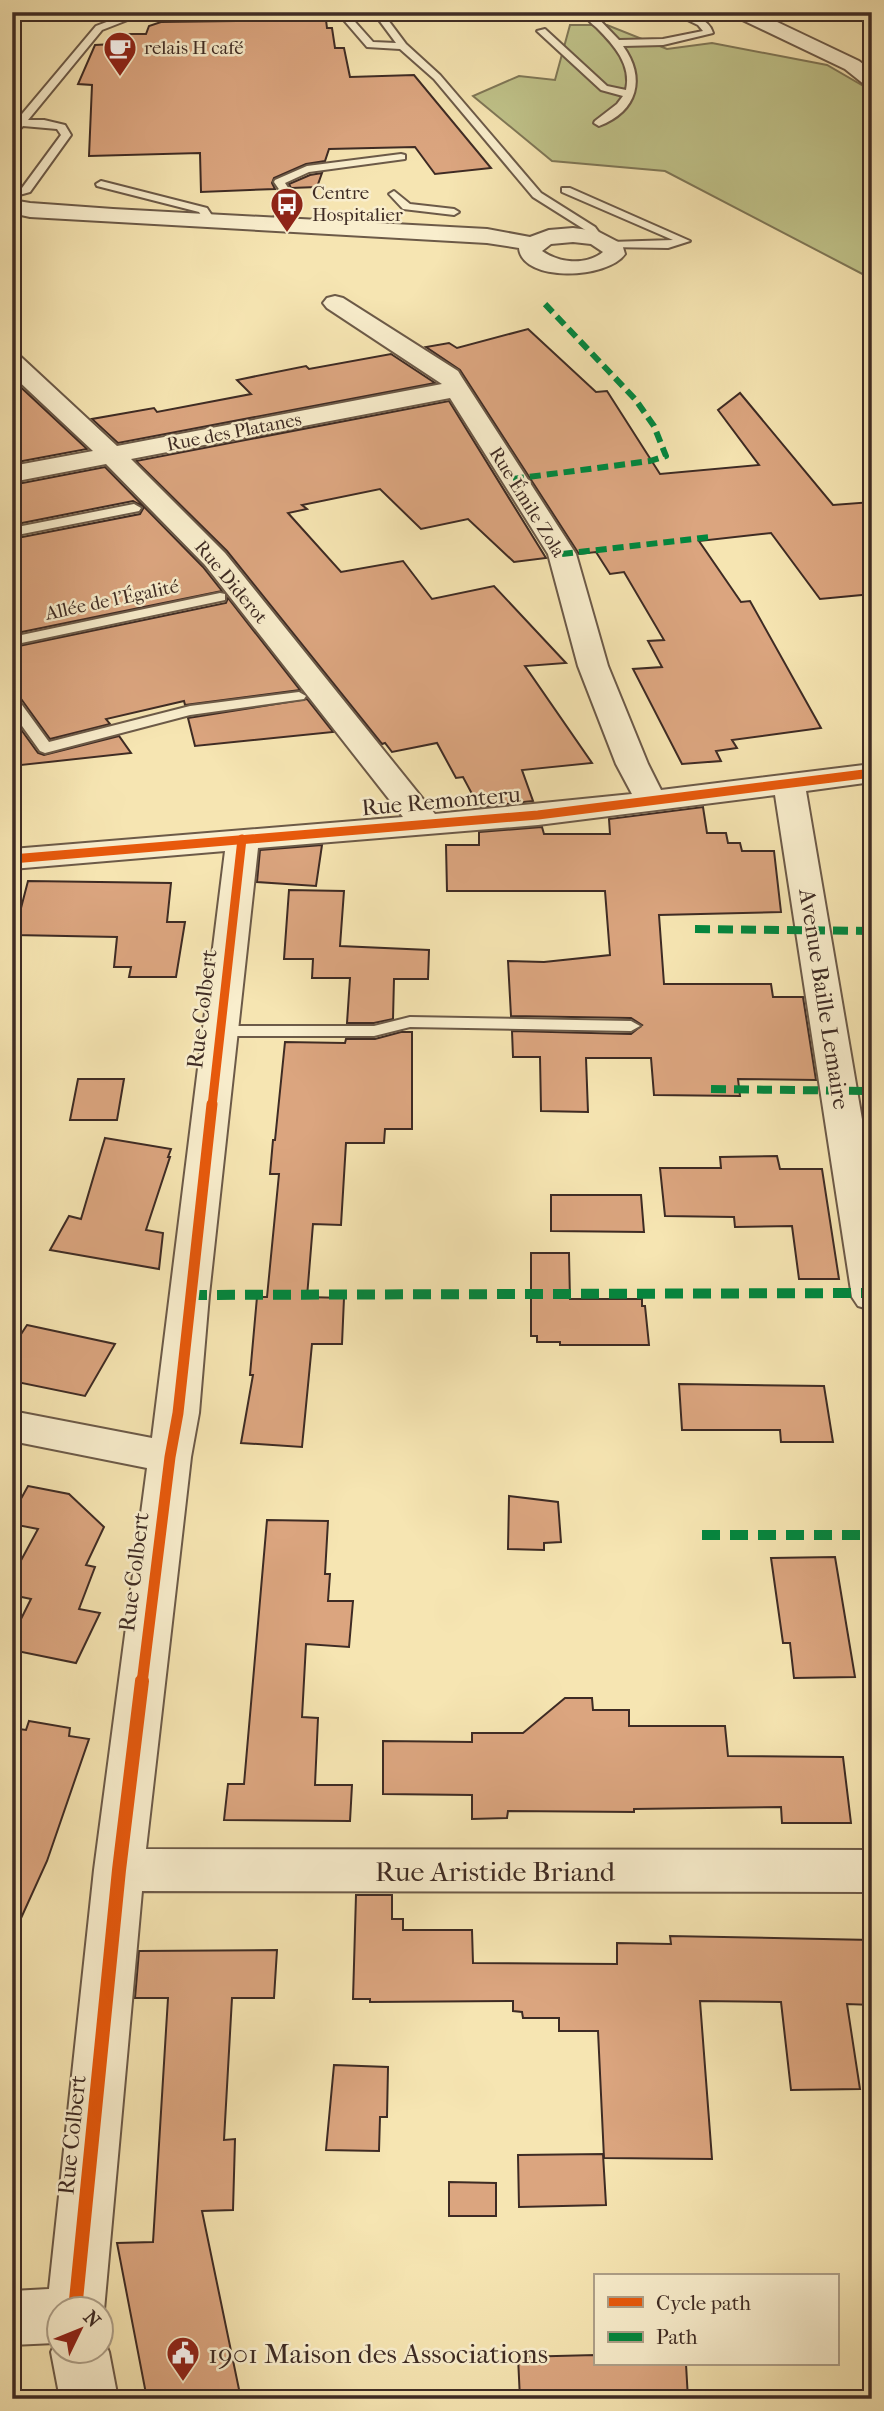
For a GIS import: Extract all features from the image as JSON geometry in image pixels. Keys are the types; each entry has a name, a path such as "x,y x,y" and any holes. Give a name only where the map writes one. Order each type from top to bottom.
{"street":[{"path":"746,15 852,65 872,80"},
{"path":"12,206 30,210 487,236 533,244 561,236 604,242 614,249 611,258 597,264 577,267 554,265 536,258 530,249 533,244"},
{"name":"Rue Émile Zola","path":"335,303 449,376 562,554 593,666 632,764 651,800"},
{"name":"Rue Diderot","path":"12,362 112,455 215,559 425,823"},
{"name":"Rue des Platanes","path":"12,474 456,389"},
{"name":"Rue Remonteru","path":"12,859 538,815 872,773"},
{"name":"Avenue Baille Lemaire","path":"789,783 872,1297"},
{"name":"Rue Colbert","path":"76,2296 119,1870 170,1457 178,1413 189,1295 241,866 242,839"},
{"path":"12,1426 170,1457"},
{"name":"Rue Aristide Briand","path":"119,1870 872,1871"},
{"path":"12,2318 46,2317"},
{"path":"83,2366 89,2399"}],"lane":[{"path":"12,133 17,123 99,28 144,12"},
{"path":"328,12 345,16 370,45 403,46"},
{"path":"377,12 403,46 437,77 537,195 591,229 604,242 668,245 684,241 566,190"},
{"path":"588,12 587,14 618,43 627,57 631,72 632,86 623,104 598,123"},
{"path":"618,43 663,42 708,33 708,29 701,23 675,12"},
{"path":"542,31 604,88 628,94"},
{"path":"12,194 26,190 66,135 61,127 44,123 17,123"},
{"path":"278,223 288,195 279,182 307,169 401,157"},
{"path":"101,184 203,210 211,220"},
{"path":"394,194 407,208 454,212"},
{"path":"12,532 134,508"},
{"name":"Allée de l'Égalité","path":"12,642 220,597"},
{"path":"12,701 45,748 190,710 299,696"},
{"path":"220,1031 374,1031 410,1022 631,1026"}],"green space":[{"path":"570,25 607,25 667,49 712,43 827,65 872,91 872,163 867,166 872,169 872,279 665,171 552,161 473,96 519,76 555,80"}],"building":[{"path":"326,20 327,28 332,28 335,48 344,48 350,77 414,75 491,168 435,174 415,147 329,149 325,161 306,164 274,178 272,183 275,189 201,192 200,153 89,156 92,85 78,84 95,45 114,44 123,34 146,34 149,26 161,22"},
{"path":"322,173 317,187 291,188 289,184 310,175"},
{"path":"528,329 596,392 607,391 660,474 759,465 718,410 740,393 833,505 872,502 872,594 820,599 771,533 699,541 741,602 750,601 821,728 732,740 737,748 716,751 721,761 682,764 633,669 662,667 648,641 664,640 624,572 610,574 596,552 579,554 460,370 426,347 449,343 457,348"},
{"path":"391,354 435,383 118,443 92,419 154,408 157,412 251,394 237,380 306,366 309,369"},
{"path":"12,379 87,449 12,463"},
{"path":"449,401 546,558 514,562 468,519 421,529 380,489 302,505 307,509 288,513 341,572 403,561 432,599 494,586 566,663 525,666 592,763 522,770 533,801 479,807 463,777 456,778 437,743 392,752 385,743 382,744 227,551 136,461"},
{"path":"105,467 203,567 222,591 12,634 12,539 140,514 144,507 133,501 12,525 12,485"},
{"path":"228,598 300,690 185,705 184,701 106,719 110,724 50,739 19,696 12,694 12,657 18,656 14,647 226,603"},
{"path":"307,699 333,732 195,746 188,718"},
{"path":"12,717 38,753 44,755 119,736 131,753 12,766"},
{"path":"703,807 707,833 726,833 728,843 740,843 742,851 774,851 781,912 659,915 664,984 771,984 773,997 803,997 816,1080 738,1079 740,1096 654,1095 651,1058 586,1058 588,1112 541,1111 540,1057 513,1057 512,1031 631,1034 642,1025 631,1018 511,1016 508,961 544,962 610,955 605,891 447,891 446,845 479,845 479,832 542,827 544,834 610,834 609,819"},
{"path":"322,845 316,886 257,882 260,850"},
{"path":"28,881 171,883 167,922 185,922 176,977 129,977 131,967 114,967 117,937 14,935"},
{"path":"289,890 344,891 340,946 429,950 428,979 394,979 393,1019 374,1023 347,1023 350,978 312,978 313,959 284,959"},
{"path":"412,1032 412,1129 385,1129 384,1143 346,1143 341,1225 313,1224 307,1297 344,1298 342,1344 312,1344 302,1447 241,1443 253,1375 250,1375 257,1297 267,1297 279,1174 270,1174 285,1042 345,1043 346,1039 375,1039"},
{"path":"78,1079 124,1079 117,1120 70,1120"},
{"path":"105,1138 171,1149 146,1230 163,1233 159,1269 50,1250 69,1216 81,1219"},
{"path":"777,1156 780,1169 822,1169 839,1279 799,1279 792,1226 735,1227 734,1217 665,1216 660,1168 721,1168 720,1157"},
{"path":"551,1195 641,1195 644,1232 551,1231"},
{"path":"531,1253 569,1253 570,1299 642,1299 649,1345 560,1345 560,1342 537,1342 537,1336 531,1336"},
{"path":"27,1325 115,1344 85,1396 12,1381 12,1348"},
{"path":"679,1384 824,1386 833,1442 781,1442 780,1430 682,1430"},
{"path":"28,1486 69,1494 104,1527 86,1565 95,1567 79,1609 100,1613 76,1663 12,1650 12,1637 31,1599 12,1595 12,1577 38,1529 12,1524 12,1515"},
{"path":"509,1496 558,1502 561,1542 544,1543 544,1550 508,1549"},
{"path":"267,1520 328,1521 325,1574 330,1574 328,1601 353,1601 349,1647 306,1644 302,1717 318,1718 315,1785 352,1785 350,1821 224,1820 228,1784 244,1784"},
{"path":"835,1557 855,1677 794,1678 790,1643 783,1643 771,1558"},
{"path":"565,1698 592,1698 593,1710 629,1710 629,1726 725,1726 728,1756 843,1757 851,1823 782,1823 781,1807 634,1809 634,1812 508,1811 507,1818 472,1819 472,1795 383,1794 383,1741 472,1742 472,1733 523,1733"},
{"path":"29,1721 70,1728 69,1736 89,1739 47,1861 12,1938 12,1728 26,1730"},
{"path":"356,1895 392,1895 392,1919 403,1919 403,1930 472,1930 473,1963 617,1964 617,1943 671,1944 670,1936 872,1940 872,2005 847,2004 860,2089 791,2090 781,2002 700,2001 712,2159 604,2158 598,2031 559,2031 559,2018 523,2018 522,2012 513,2011 513,2001 370,2002 370,1999 353,1999"},
{"path":"277,1950 274,1998 232,1998 224,2140 235,2139 233,2210 202,2211 241,2399 147,2399 117,2243 153,2242 168,1998 135,1998 139,1951"},
{"path":"334,2065 388,2067 387,2117 380,2117 379,2151 326,2150"},
{"path":"603,2154 606,2205 519,2207 518,2155"},
{"path":"449,2182 496,2183 496,2216 449,2216"},
{"path":"594,2355 594,2366 686,2366 688,2399 520,2399 518,2357"}],"marked path":[{"path":"513,479 650,461 666,456 654,426 635,399 544,303"},
{"path":"562,554 711,537"},
{"path":"695,929 872,931"},
{"path":"711,1089 872,1091"},
{"path":"189,1295 872,1293"},
{"path":"702,1535 872,1535"}],"cycle path":[{"path":"12,859 538,815 872,773"},
{"path":"76,2296 119,1870 170,1457 178,1413 189,1295 241,866 242,839"}],"place":[{"name":"relais H café","path":"120,78"},
{"name":"Centre Hospitalier","path":"287,234"},
{"name":"1901 Maison des Associations","path":"183,2383"}]}
